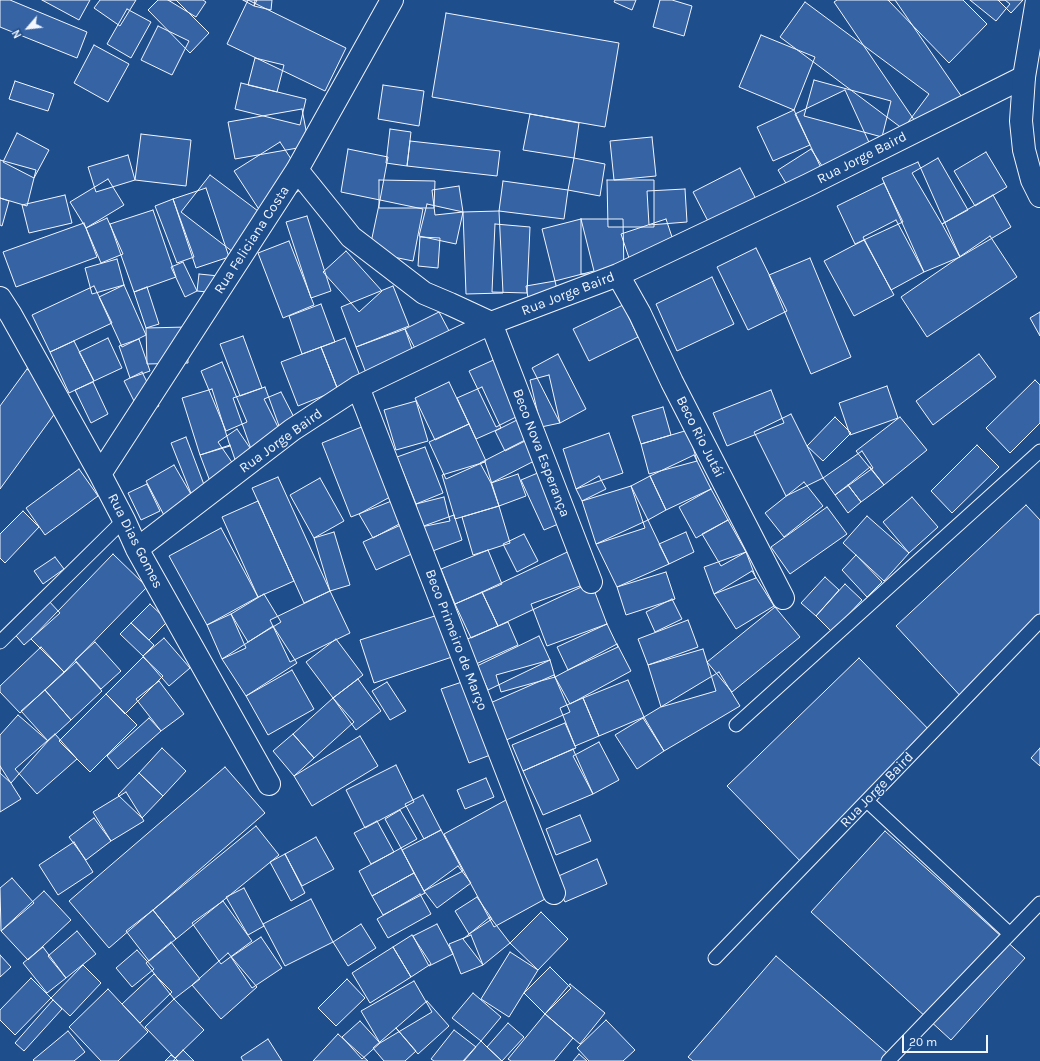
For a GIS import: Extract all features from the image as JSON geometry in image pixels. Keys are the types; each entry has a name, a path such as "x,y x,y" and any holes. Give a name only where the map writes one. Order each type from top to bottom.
{"street":[{"name":"Rua Feliciana Costa","path":"100,474 297,170 392,0"},
{"path":"1036,0 1024,77 1021,121 1024,150 1032,180 1040,196"},
{"name":"Rua Jorge Baird","path":"137,549 292,430 358,388 491,323 618,275 808,185 1024,77"},
{"path":"297,170 350,237 424,293 491,323"},
{"name":"Beco Rio Jutái","path":"618,275 640,314 672,382 783,598"},
{"name":"Rua Dias Gomes","path":"0,298 100,474 137,549 270,784"},
{"name":"Beco Nova Esperança","path":"491,323 591,582"},
{"name":"Beco Primeiro de Março","path":"358,388 554,893"}],"lane":[{"path":"736,725 1040,451"},
{"path":"0,642 124,520"},
{"name":"Rua Jorge Baird","path":"715,958 1040,621"},
{"path":"867,801 1010,934"},
{"path":"888,1061 1040,903"}],"building":[{"path":"0,0 10,0 87,32 77,58 0,27"},
{"path":"42,0 90,0 79,20"},
{"path":"100,0 136,0 120,26 94,8"},
{"path":"158,0 176,0 209,33 190,53 148,10"},
{"path":"168,0 203,0 206,2 196,17"},
{"path":"243,0 257,0 254,6"},
{"path":"248,0 346,48 325,91 227,44"},
{"path":"255,0 272,0 271,10 254,6"},
{"path":"615,0 636,0 632,10 614,2"},
{"path":"660,0 672,0 692,6 684,36 653,27"},
{"path":"837,0 895,0 966,103 923,133 834,2"},
{"path":"888,0 963,0 987,24 949,63"},
{"path":"970,0 1005,0 1010,4 996,21"},
{"path":"998,0 1023,0 1011,13"},
{"path":"805,2 929,94 903,129 780,37"},
{"path":"127,9 151,22 131,58 107,44"},
{"path":"446,13 619,43 605,127 432,97"},
{"path":"158,26 189,41 172,75 141,60"},
{"path":"761,35 815,57 794,110 739,87"},
{"path":"94,45 129,64 108,102 74,83"},
{"path":"255,58 284,65 277,92 248,85"},
{"path":"814,80 891,101 882,137 804,116"},
{"path":"15,81 54,94 48,111 9,99"},
{"path":"241,83 306,99 300,125 235,109"},
{"path":"383,85 424,91 419,126 378,119"},
{"path":"845,90 873,151 824,174 795,114"},
{"path":"302,109 309,146 235,159 228,122"},
{"path":"794,110 810,145 773,161 757,127"},
{"path":"530,114 579,123 574,158 523,150"},
{"path":"390,129 411,132 407,166 386,163"},
{"path":"17,133 49,150 34,178 3,162"},
{"path":"141,134 191,140 186,186 135,180"},
{"path":"652,137 656,176 614,180 610,141"},
{"path":"410,141 500,151 497,176 407,166"},
{"path":"280,142 308,185 262,214 234,171"},
{"path":"348,149 388,157 380,200 341,192"},
{"path":"811,149 824,169 790,190 778,170"},
{"path":"986,152 1007,187 975,206 954,171"},
{"path":"128,155 135,180 96,192 88,167"},
{"path":"574,158 605,164 600,196 568,190"},
{"path":"938,158 968,210 942,224 912,173"},
{"path":"0,160 36,170 27,206 0,198"},
{"path":"918,162 960,257 924,272 882,178"},
{"path":"740,168 758,203 711,227 693,192"},
{"path":"210,175 262,214 233,252 181,212"},
{"path":"108,179 124,205 86,228 70,202"},
{"path":"379,180 435,181 434,208 379,208"},
{"path":"607,180 654,180 654,227 608,227"},
{"path":"503,181 568,190 564,219 499,211"},
{"path":"884,183 903,222 855,244 837,206"},
{"path":"459,186 463,212 435,215 432,190"},
{"path":"206,188 229,257 196,268 173,199"},
{"path":"685,189 687,222 649,225 647,191"},
{"path":"65,195 72,223 29,233 22,205"},
{"path":"993,195 1011,227 960,257 942,224"},
{"path":"0,198 9,201 2,226 0,225"},
{"path":"173,199 194,257 177,263 155,206"},
{"path":"380,200 423,209 413,261 369,252"},
{"path":"427,204 463,212 456,244 419,236"},
{"path":"153,210 176,277 134,292 110,224"},
{"path":"499,211 503,293 466,294 463,212"},
{"path":"307,216 331,291 311,298 286,222"},
{"path":"107,218 123,254 101,263 86,228"},
{"path":"581,219 594,271 555,281 542,229"},
{"path":"581,219 623,219 624,275 581,274"},
{"path":"666,219 677,252 632,267 621,234"},
{"path":"896,220 924,272 891,290 863,237"},
{"path":"84,223 97,257 16,287 3,252"},
{"path":"495,224 530,227 527,293 492,292"},
{"path":"990,236 1017,277 927,337 901,297"},
{"path":"420,237 440,238 438,268 418,266"},
{"path":"864,240 894,295 854,316 824,261"},
{"path":"289,241 314,305 283,318 258,253"},
{"path":"756,248 787,311 748,330 717,267"},
{"path":"346,251 382,291 359,312 323,272"},
{"path":"810,258 851,357 811,374 769,275"},
{"path":"117,259 124,285 92,294 85,268"},
{"path":"183,262 197,291 185,297 171,267"},
{"path":"199,274 219,276 218,293 197,291"},
{"path":"712,277 734,324 677,351 656,304"},
{"path":"555,281 559,298 529,303 526,286"},
{"path":"124,285 146,335 122,347 99,297"},
{"path":"94,286 112,323 50,352 32,315"},
{"path":"393,286 409,326 356,347 341,307"},
{"path":"147,287 159,324 146,328 134,292"},
{"path":"321,304 335,342 302,354 289,316"},
{"path":"623,305 638,337 589,361 573,329"},
{"path":"439,312 457,346 423,364 405,329"},
{"path":"1040,312 1040,336 1030,318"},
{"path":"187,327 188,363 147,364 146,328"},
{"path":"405,329 416,360 368,378 356,347"},
{"path":"243,336 262,388 240,396 220,344"},
{"path":"108,338 122,368 94,381 79,352"},
{"path":"345,338 366,391 338,390 321,347"},
{"path":"139,339 150,371 130,378 119,346"},
{"path":"74,341 94,381 69,393 50,352"},
{"path":"321,347 338,390 298,406 281,362"},
{"path":"558,354 586,409 560,423 532,368"},
{"path":"979,354 996,377 933,425 916,401"},
{"path":"498,358 524,413 496,427 469,371"},
{"path":"222,362 247,422 226,431 201,371"},
{"path":"27,369 66,398 0,489 0,406"},
{"path":"142,372 159,406 141,415 124,381"},
{"path":"549,375 560,423 541,427 530,380"},
{"path":"1035,380 1040,385 1040,423 1010,453 986,428"},
{"path":"93,382 108,414 91,423 75,390"},
{"path":"449,382 469,424 435,440 415,398"},
{"path":"887,386 898,418 850,435 839,403"},
{"path":"265,387 283,437 251,449 233,398"},
{"path":"482,387 501,428 476,439 457,398"},
{"path":"212,389 230,446 200,455 182,398"},
{"path":"771,390 784,423 727,446 713,413"},
{"path":"281,392 300,429 283,437 264,399"},
{"path":"416,401 428,441 396,450 384,410"},
{"path":"663,407 671,435 641,444 632,416"},
{"path":"791,414 823,478 786,496 754,432"},
{"path":"523,417 533,437 505,451 495,431"},
{"path":"835,417 851,433 823,461 807,446"},
{"path":"900,417 927,450 884,485 856,451"},
{"path":"469,424 486,461 446,479 429,442"},
{"path":"364,426 394,500 351,517 322,443"},
{"path":"237,429 259,461 240,474 218,442"},
{"path":"688,430 697,461 649,474 641,444"},
{"path":"609,433 623,473 576,489 563,449"},
{"path":"186,437 206,490 192,496 171,443"},
{"path":"531,437 542,457 491,483 480,463"},
{"path":"230,445 240,474 211,484 200,455"},
{"path":"977,445 999,467 952,513 931,491"},
{"path":"425,447 443,493 416,504 397,457"},
{"path":"862,451 873,468 835,495 823,478"},
{"path":"694,455 711,489 666,510 650,476"},
{"path":"485,462 499,506 455,519 442,475"},
{"path":"174,465 192,496 167,521 146,481"},
{"path":"870,467 884,485 861,502 848,485"},
{"path":"79,469 98,496 45,535 26,508"},
{"path":"540,472 563,522 544,530 521,480"},
{"path":"518,474 526,496 499,506 491,483"},
{"path":"599,476 606,489 582,501 576,489"},
{"path":"650,476 666,510 648,520 631,486"},
{"path":"278,477 330,591 304,603 252,488"},
{"path":"320,478 344,521 314,538 290,495"},
{"path":"804,482 823,506 784,537 765,513"},
{"path":"147,484 160,511 141,520 128,493"},
{"path":"848,485 861,502 848,513 835,495"},
{"path":"631,486 645,528 596,544 582,501"},
{"path":"711,489 728,520 696,538 679,507"},
{"path":"390,497 403,522 373,538 359,514"},
{"path":"444,497 450,521 421,527 416,504"},
{"path":"912,497 938,527 909,553 883,522"},
{"path":"258,501 294,581 258,597 222,517"},
{"path":"1026,505 1040,520 1040,631 965,701 896,626"},
{"path":"499,506 510,543 473,555 462,517"},
{"path":"827,507 847,534 790,574 771,547"},
{"path":"23,511 39,527 5,563 0,558 0,534"},
{"path":"454,515 462,540 430,552 421,527"},
{"path":"867,516 909,553 884,581 843,543"},
{"path":"648,520 669,564 617,587 596,544"},
{"path":"728,520 746,552 721,566 702,534"},
{"path":"403,524 416,552 376,570 363,542"},
{"path":"221,528 258,597 207,625 169,556"},
{"path":"334,532 350,585 330,591 314,538"},
{"path":"686,532 694,552 669,564 659,544"},
{"path":"524,534 538,561 517,572 503,544"},
{"path":"578,547 594,581 498,626 482,592"},
{"path":"488,550 502,584 455,604 441,569"},
{"path":"746,552 756,578 714,594 704,567"},
{"path":"113,554 147,587 64,672 31,639"},
{"path":"856,555 882,582 867,597 842,570"},
{"path":"55,557 64,569 43,584 34,571"},
{"path":"752,571 774,606 736,629 714,594"},
{"path":"666,572 675,599 626,615 617,587"},
{"path":"825,577 839,590 816,616 801,603"},
{"path":"591,582 607,624 547,646 531,604"},
{"path":"845,584 862,600 832,632 816,616"},
{"path":"330,591 350,633 290,662 270,620"},
{"path":"482,592 498,626 471,638 455,604"},
{"path":"264,594 281,622 248,642 231,614"},
{"path":"47,599 60,613 24,645 11,630"},
{"path":"672,599 682,619 655,632 646,612"},
{"path":"150,604 168,621 149,640 131,623"},
{"path":"775,607 800,637 732,692 707,662"},
{"path":"231,614 246,648 222,659 207,625"},
{"path":"441,614 455,656 374,683 360,640"},
{"path":"688,620 698,647 648,665 638,639"},
{"path":"508,622 518,645 476,664 465,640"},
{"path":"131,623 154,645 143,656 120,634"},
{"path":"607,624 618,647 568,670 557,647"},
{"path":"273,626 297,663 246,696 222,659"},
{"path":"539,636 550,660 488,690 477,666"},
{"path":"164,638 190,668 169,686 143,656"},
{"path":"336,639 363,675 333,698 306,662"},
{"path":"95,642 121,671 101,689 75,660"},
{"path":"617,644 631,671 570,704 555,677"},
{"path":"41,647 64,672 20,713 0,692 0,686"},
{"path":"703,649 716,691 661,707 648,665"},
{"path":"143,657 163,676 125,714 106,694"},
{"path":"859,658 937,738 806,867 727,786"},
{"path":"550,660 555,677 501,692 496,675"},
{"path":"76,662 102,691 71,720 45,690"},
{"path":"292,670 314,709 268,735 246,696"},
{"path":"719,672 740,706 664,751 644,717"},
{"path":"554,675 570,712 504,741 488,704"},
{"path":"358,679 381,711 356,730 333,698"},
{"path":"628,680 644,717 599,736 583,698"},
{"path":"159,681 184,714 161,731 136,699"},
{"path":"465,681 493,754 469,763 441,689"},
{"path":"387,682 406,711 390,720 372,691"},
{"path":"45,690 71,720 48,741 21,711"},
{"path":"106,694 137,725 90,772 59,741"},
{"path":"333,698 354,722 314,758 293,734"},
{"path":"583,698 599,736 575,746 560,708"},
{"path":"18,715 48,741 11,783 0,773 0,735"},
{"path":"149,718 161,731 118,769 107,756"},
{"path":"643,718 664,751 637,769 615,735"},
{"path":"565,723 576,748 523,771 512,745"},
{"path":"55,734 77,759 37,794 15,769"},
{"path":"293,734 314,758 294,776 273,751"},
{"path":"360,736 378,766 312,806 294,776"},
{"path":"599,742 619,780 593,794 573,756"},
{"path":"162,748 186,771 163,796 139,773"},
{"path":"1040,748 1040,766 1031,758"},
{"path":"573,749 593,794 543,815 523,771"},
{"path":"396,765 414,802 365,828 346,790"},
{"path":"0,766 21,799 0,812"},
{"path":"225,767 265,813 109,948 69,901"},
{"path":"139,773 163,796 142,818 118,795"},
{"path":"486,778 494,797 465,809 457,790"},
{"path":"126,792 144,821 111,841 93,812"},
{"path":"423,795 441,830 424,839 405,804"},
{"path":"506,800 556,893 494,927 444,834"},
{"path":"400,810 417,839 401,848 385,819"},
{"path":"580,815 591,841 556,855 546,829"},
{"path":"94,818 111,841 86,860 69,837"},
{"path":"377,821 394,852 371,864 354,833"},
{"path":"256,826 279,855 176,939 153,910"},
{"path":"441,830 463,871 424,891 402,850"},
{"path":"885,831 1025,958 951,1040 811,912"},
{"path":"316,837 334,869 302,886 285,854"},
{"path":"74,842 93,872 58,895 39,865"},
{"path":"401,848 414,873 372,896 359,871"},
{"path":"285,854 305,893 291,901 270,862"},
{"path":"597,859 607,884 565,902 554,878"},
{"path":"458,866 471,883 437,908 424,891"},
{"path":"414,873 425,893 383,915 372,896"},
{"path":"12,878 34,903 1,931 0,888"},
{"path":"244,888 264,926 248,935 226,897"},
{"path":"44,891 71,920 28,960 1,931"},
{"path":"420,894 431,914 388,938 377,919"},
{"path":"477,897 492,919 469,934 455,911"},
{"path":"311,899 333,942 285,966 263,924"},
{"path":"223,901 252,941 221,964 192,923"},
{"path":"153,910 176,939 149,961 126,931"},
{"path":"541,912 568,939 538,970 510,943"},
{"path":"490,917 510,943 483,965 463,939"},
{"path":"361,924 376,948 348,966 333,942"},
{"path":"437,924 453,954 429,966 413,936"},
{"path":"77,931 96,954 66,978 48,956"},
{"path":"412,935 431,964 411,977 393,947"},
{"path":"471,935 483,965 461,974 449,944"},
{"path":"261,937 282,968 252,988 231,957"},
{"path":"171,942 200,979 174,999 146,963"},
{"path":"43,947 66,978 47,993 23,963"},
{"path":"393,947 411,977 370,1003 352,973"},
{"path":"137,950 154,969 132,987 116,968"},
{"path":"510,952 538,970 509,1017 481,999"},
{"path":"228,953 257,987 221,1019 192,985"},
{"path":"0,955 11,967 0,977"},
{"path":"776,956 896,1061 693,1061 688,1057"},
{"path":"83,965 101,983 70,1016 51,998"},
{"path":"550,967 571,988 545,1014 524,993"},
{"path":"154,974 172,992 140,1023 122,1004"},
{"path":"31,978 51,998 15,1035 0,1020 0,1010"},
{"path":"347,979 365,998 336,1026 318,1008"},
{"path":"414,981 432,1012 380,1043 361,1011"},
{"path":"570,984 605,1013 580,1044 545,1014"},
{"path":"108,989 148,1032 118,1061 101,1061 69,1027"},
{"path":"473,993 501,1017 481,1041 452,1018"},
{"path":"174,999 204,1030 175,1058 145,1027"},
{"path":"53,1000 62,1009 24,1051 15,1043"},
{"path":"427,1001 449,1026 418,1054 396,1028"},
{"path":"545,1014 573,1038 554,1061 511,1061 508,1059"},
{"path":"606,1020 635,1050 623,1061 589,1061 577,1048"},
{"path":"360,1021 380,1043 362,1059 342,1037"},
{"path":"508,1023 524,1037 502,1061 487,1047"},
{"path":"396,1028 416,1051 405,1061 384,1061 373,1048"},
{"path":"454,1030 476,1047 464,1061 434,1061 431,1059"},
{"path":"68,1031 85,1052 74,1061 33,1060"},
{"path":"338,1034 368,1061 313,1061"},
{"path":"268,1039 282,1061 243,1061 241,1057"},
{"path":"481,1041 487,1047 502,1061 463,1061"},
{"path":"183,1050 194,1061 173,1061"},
{"path":"579,1054 587,1061 573,1061"},
{"path":"171,1055 175,1058 178,1061 165,1061"}]}
